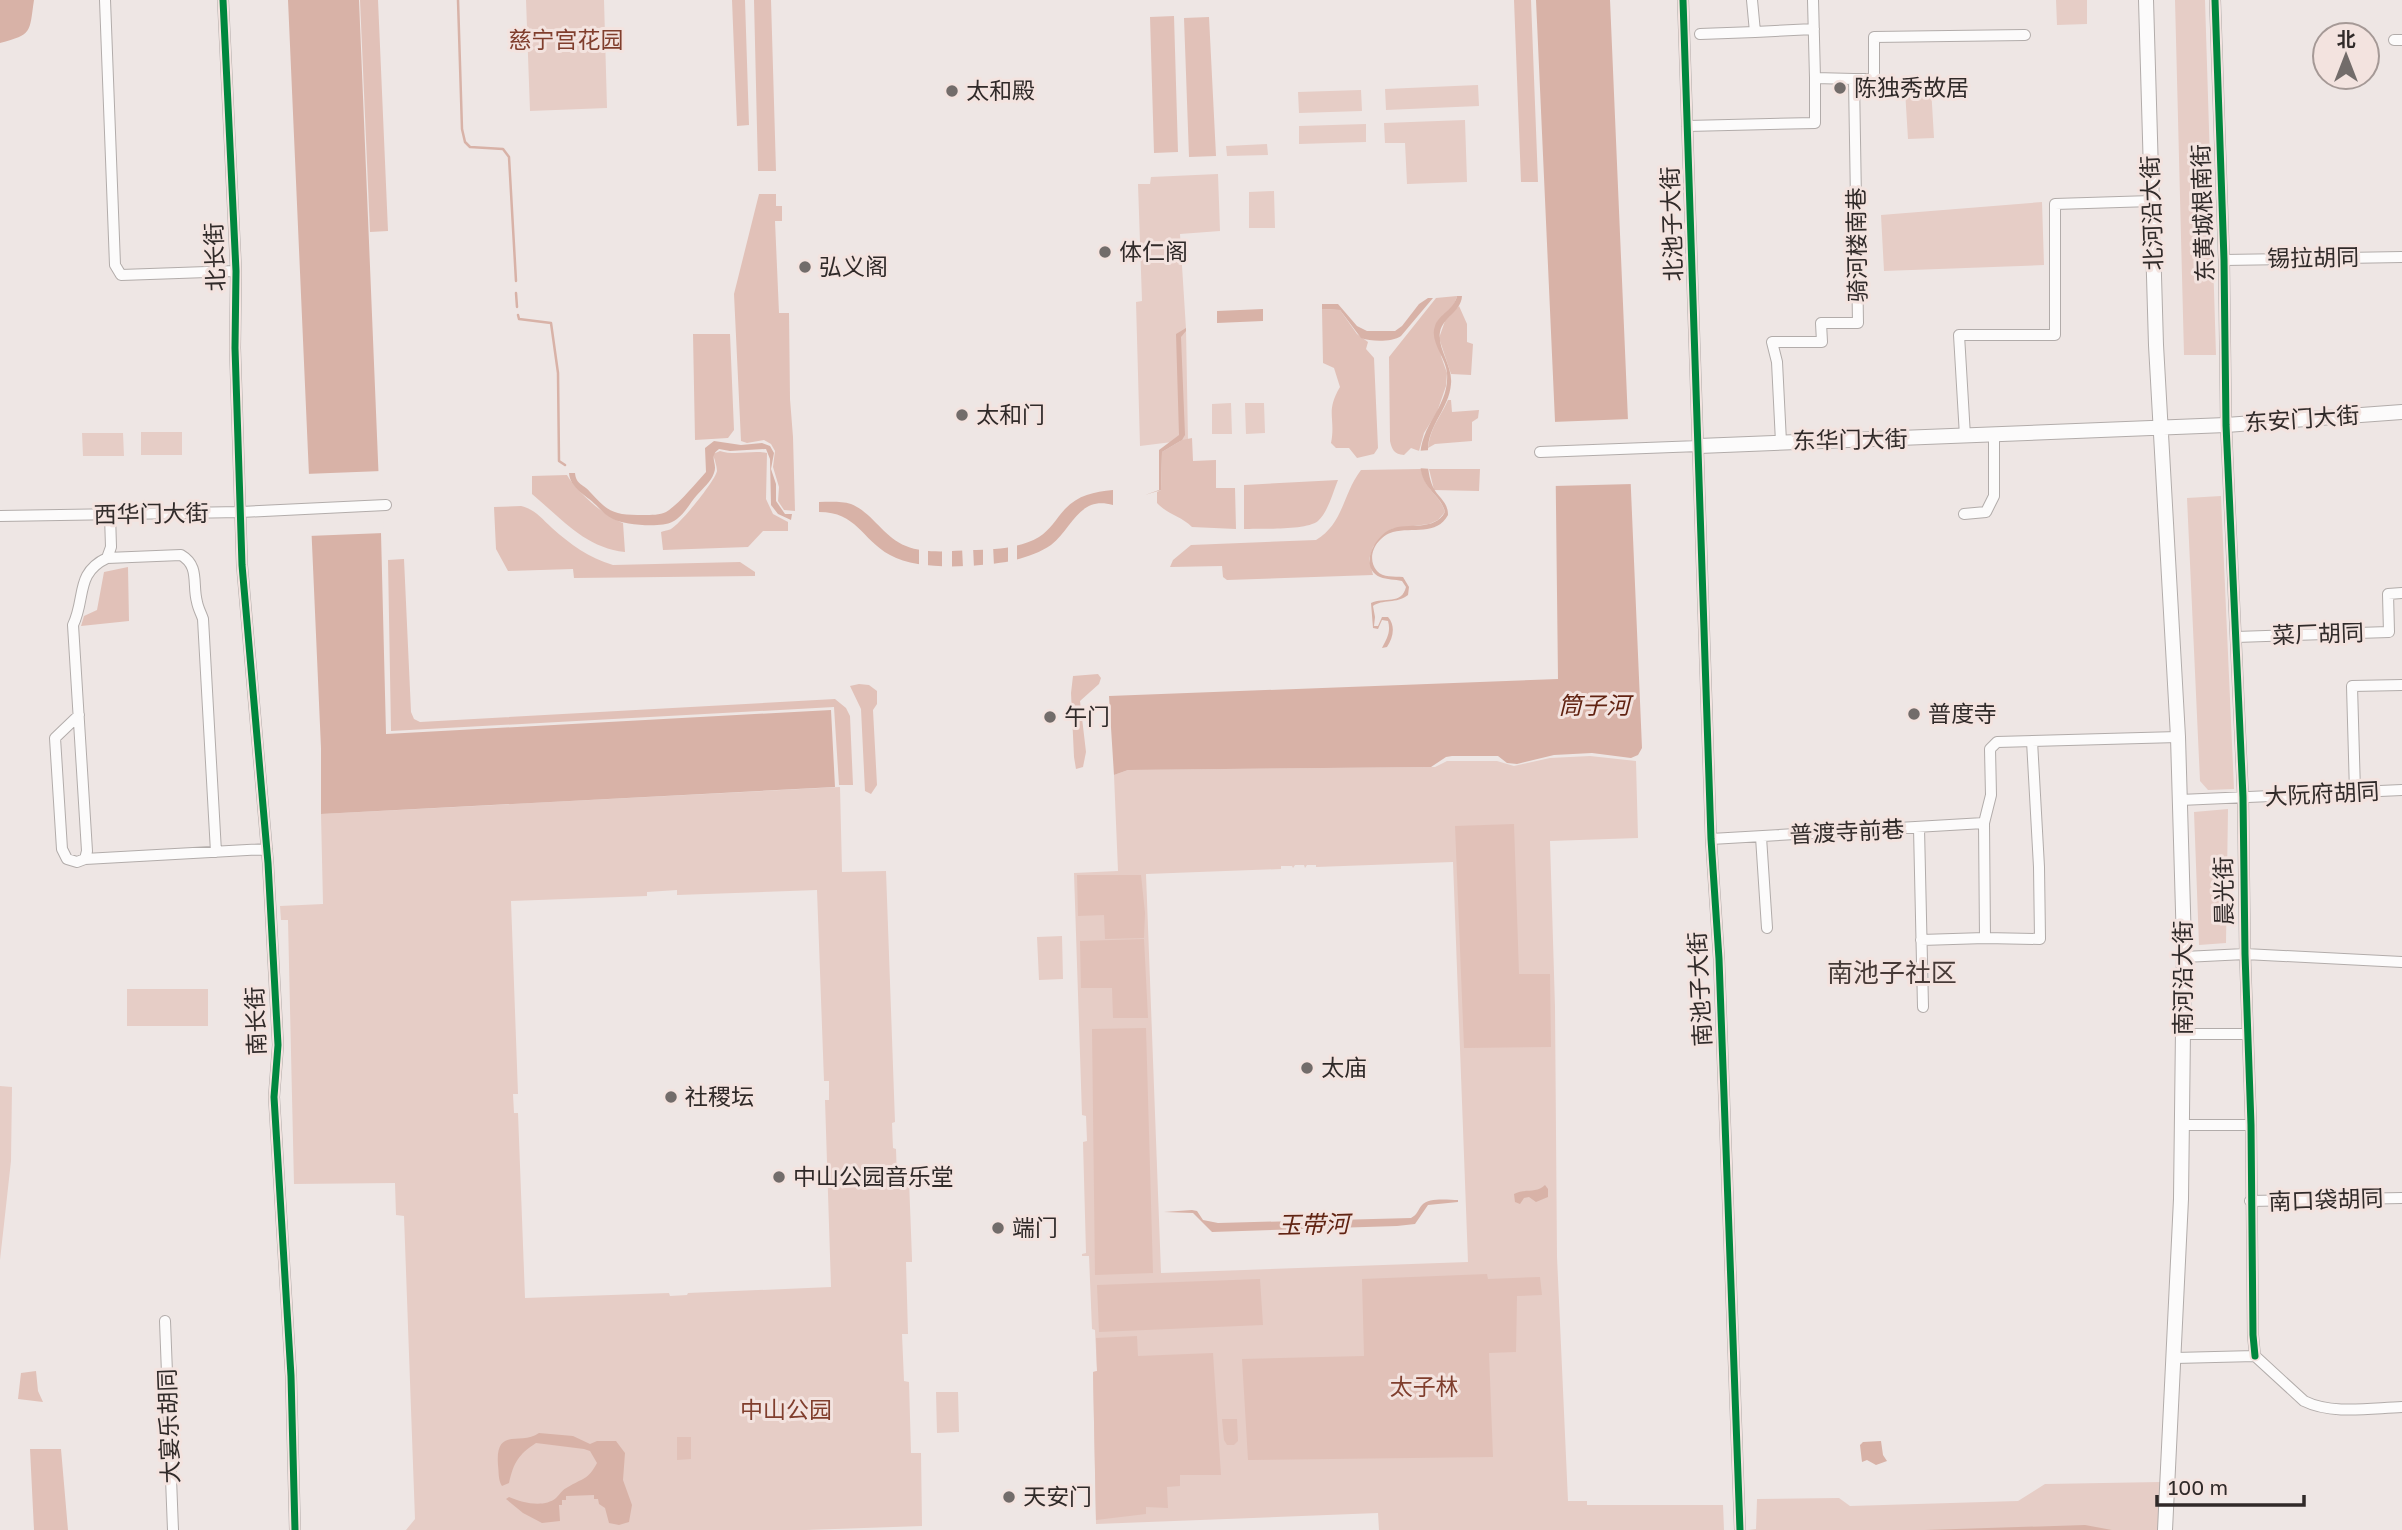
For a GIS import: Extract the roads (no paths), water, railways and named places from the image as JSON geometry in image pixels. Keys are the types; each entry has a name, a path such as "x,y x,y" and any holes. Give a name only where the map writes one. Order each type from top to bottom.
{"main road":[{"name":"北河沿大街","path":"2146,0 2160,426"},
{"name":"东安门大街","path":"2160,426 2226,425 2402,412"},
{"name":"东华门大街","path":"1699,446 2160,426"},
{"name":"南河沿大街","path":"2160,426 2178,737 2184,957 2183,1125 2175,1358 2165,1530"}],"street":[{"path":"105,0 115,265 121,275 236,271"},
{"name":"北长街","path":"223,0 236,271 235,348 241,512"},
{"name":"北池子大街","path":"1684,0 1699,446"},
{"path":"1752,0 1755,32"},
{"path":"1688,126 1815,123 1812,0"},
{"name":"东黄城根南街","path":"2215,0 2224,260 2226,425"},
{"path":"1700,34 1814,29"},
{"path":"1815,78 1874,79 1874,37 2025,35"},
{"name":"骑河楼南巷","path":"1781,442 1777,362 1772,342 1822,342 1821,323 1858,323 1854,79"},
{"path":"1965,436 1959,335 2055,335 2055,204 2152,201"},
{"name":"锡拉胡同","path":"2224,260 2402,257"},
{"name":"晨光街","path":"2226,425 2243,797 2255,1356"},
{"path":"1964,514 1986,512 1994,496 1994,435"},
{"name":"东华门大街","path":"1540,452 1699,446"},
{"name":"南池子大街","path":"1699,446 1711,839 1740,1530"},
{"name":"西华门大街","path":"0,516 241,512 386,505"},
{"name":"南长街","path":"241,512 242,565 267,849 278,1045 274,1097 291,1376 295,1530"},
{"path":"107,558 111,547 110,515"},
{"path":"85,859 87,851 73,625 80,610 83,581 94,564 107,558 181,555 194,566 196,600 203,619 216,852"},
{"name":"菜厂胡同","path":"2236,637 2389,632 2388,594 2402,593"},
{"path":"2355,792 2352,686 2402,685"},
{"path":"79,715 55,738 62,849 67,859 77,862 85,859 267,849"},
{"path":"1985,939 1984,823 1991,794 1990,749 1997,742 2178,737"},
{"path":"1921,940 2040,939 2032,741"},
{"name":"大阮府胡同","path":"2180,800 2402,790"},
{"name":"普渡寺前巷","path":"1711,839 1984,823"},
{"path":"1919,828 1923,1007"},
{"path":"1761,837 1767,928"},
{"path":"2184,957 2245,954 2402,961"},
{"path":"2183,1034 2247,1034"},
{"path":"2183,1125 2251,1125"},
{"name":"南口袋胡同","path":"2250,1201 2402,1198"},
{"name":"大宴乐胡同","path":"165,1321 173,1530"},
{"path":"2175,1358 2255,1356 2312,1406 2402,1407"}],"water":[{"path":"0,0 34,0 28,30 19,37 0,43"},
{"path":"288,0 359,0 381,533 386,734 831,710 835,787 321,814 321,748"},
{"name":"筒子河","path":"1536,0 1610,0 1642,748 1638,755 1631,758 1592,753 1554,755 1517,764 1507,763 1498,756 1452,756 1431,767 1128,770 1114,775 1109,696 1558,679 1555,421"},
{"path":"1457,296 1462,296 1461,302 1440,332 1451,384 1447,401 1431,433 1428,455 1431,483 1445,503 1448,515 1443,522 1431,528 1387,534 1374,548 1372,560 1377,571 1385,576 1403,577 1409,587 1408,595 1404,598 1373,606 1374,626 1378,626 1382,617 1388,617 1392,624 1391,640 1387,647 1382,648 1389,625 1388,621 1382,620 1378,629 1373,628 1371,603 1397,598 1404,593 1406,587 1402,581 1383,578 1374,572 1370,566 1371,552 1379,538 1391,529 1428,524 1445,512 1423,478 1420,455 1427,430 1446,386 1446,367 1434,338 1435,326"},
{"path":"1433,298 1401,336 1387,340 1361,338 1340,310 1322,309 1322,304 1338,304 1357,326 1367,331 1395,331 1419,304"},
{"path":"1263,309 1263,321 1217,323 1217,311"},
{"path":"1186,328 1181,337 1185,435 1182,440 1162,452 1161,490 1145,495 1159,490 1159,450 1179,435 1176,334"},
{"path":"714,441 741,445 762,443 770,446 774,453 771,469 776,484 776,501 785,514 792,514 791,520 778,514 771,505 770,459 766,449 719,449 714,455 715,469 711,479 680,517 667,524 642,525 613,519 579,491 570,478 569,473 575,473 579,482 614,512 634,515 661,514 687,494 706,472 705,448"},
{"path":"1113,490 1113,505 1101,503 1084,509 1046,548 1006,562 978,565 931,566 902,560 880,549 851,521 832,513 819,512 819,502 851,504 866,513 898,542 921,550 997,549 1039,537 1075,500 1093,493"},
{"path":"1545,1185 1548,1197 1536,1202 1529,1197 1524,1198 1520,1204 1515,1202 1514,1194"},
{"name":"玉带河","path":"1439,1199 1458,1200 1428,1205 1415,1224 1397,1226 1212,1232 1193,1213 1164,1212 1197,1211 1203,1220 1218,1223 1411,1218 1425,1202"},
{"path":"539,1433 573,1436 590,1444 597,1441 616,1441 625,1453 623,1480 632,1505 629,1522 619,1525 609,1523 605,1508 599,1504 598,1499 594,1499 594,1495 566,1496 566,1500 562,1500 562,1505 559,1505 560,1521 542,1523 523,1513 506,1499 509,1497 533,1504 546,1503 588,1476 597,1463 590,1451 584,1449 536,1443 521,1455 509,1483 502,1486 498,1465 501,1445 511,1439 532,1437"},
{"path":"1881,1441 1883,1455 1887,1461 1876,1465 1867,1460 1862,1462 1860,1445 1863,1442"},
{"path":"2085,1525 2112,1530 1925,1530"}],"waterway":[{"path":"458,0 462,129 465,142 470,147 503,149 509,157 516,281"},
{"path":"516,293 517,307"},
{"path":"518,315 519,319 551,323 558,373 559,461 565,465"}],"place":[{"name":"陈独秀故居","path":"1840,88"},
{"name":"太和殿","path":"952,91"},
{"name":"体仁阁","path":"1105,252"},
{"name":"弘义阁","path":"805,267"},
{"name":"太和门","path":"962,415"},
{"name":"普度寺","path":"1914,714"},
{"name":"午门","path":"1050,717"},
{"name":"太庙","path":"1307,1068"},
{"name":"社稷坛","path":"671,1097"},
{"name":"中山公园音乐堂","path":"779,1177"},
{"name":"端门","path":"998,1228"},
{"name":"天安门","path":"1009,1497"}],"district":[{"name":"南池子社区","path":"1892,973"}],"park label":[{"name":"慈宁宫花园","path":"566,40"},
{"name":"太子林","path":"1424,1387"},
{"name":"中山公园","path":"786,1410"}]}
